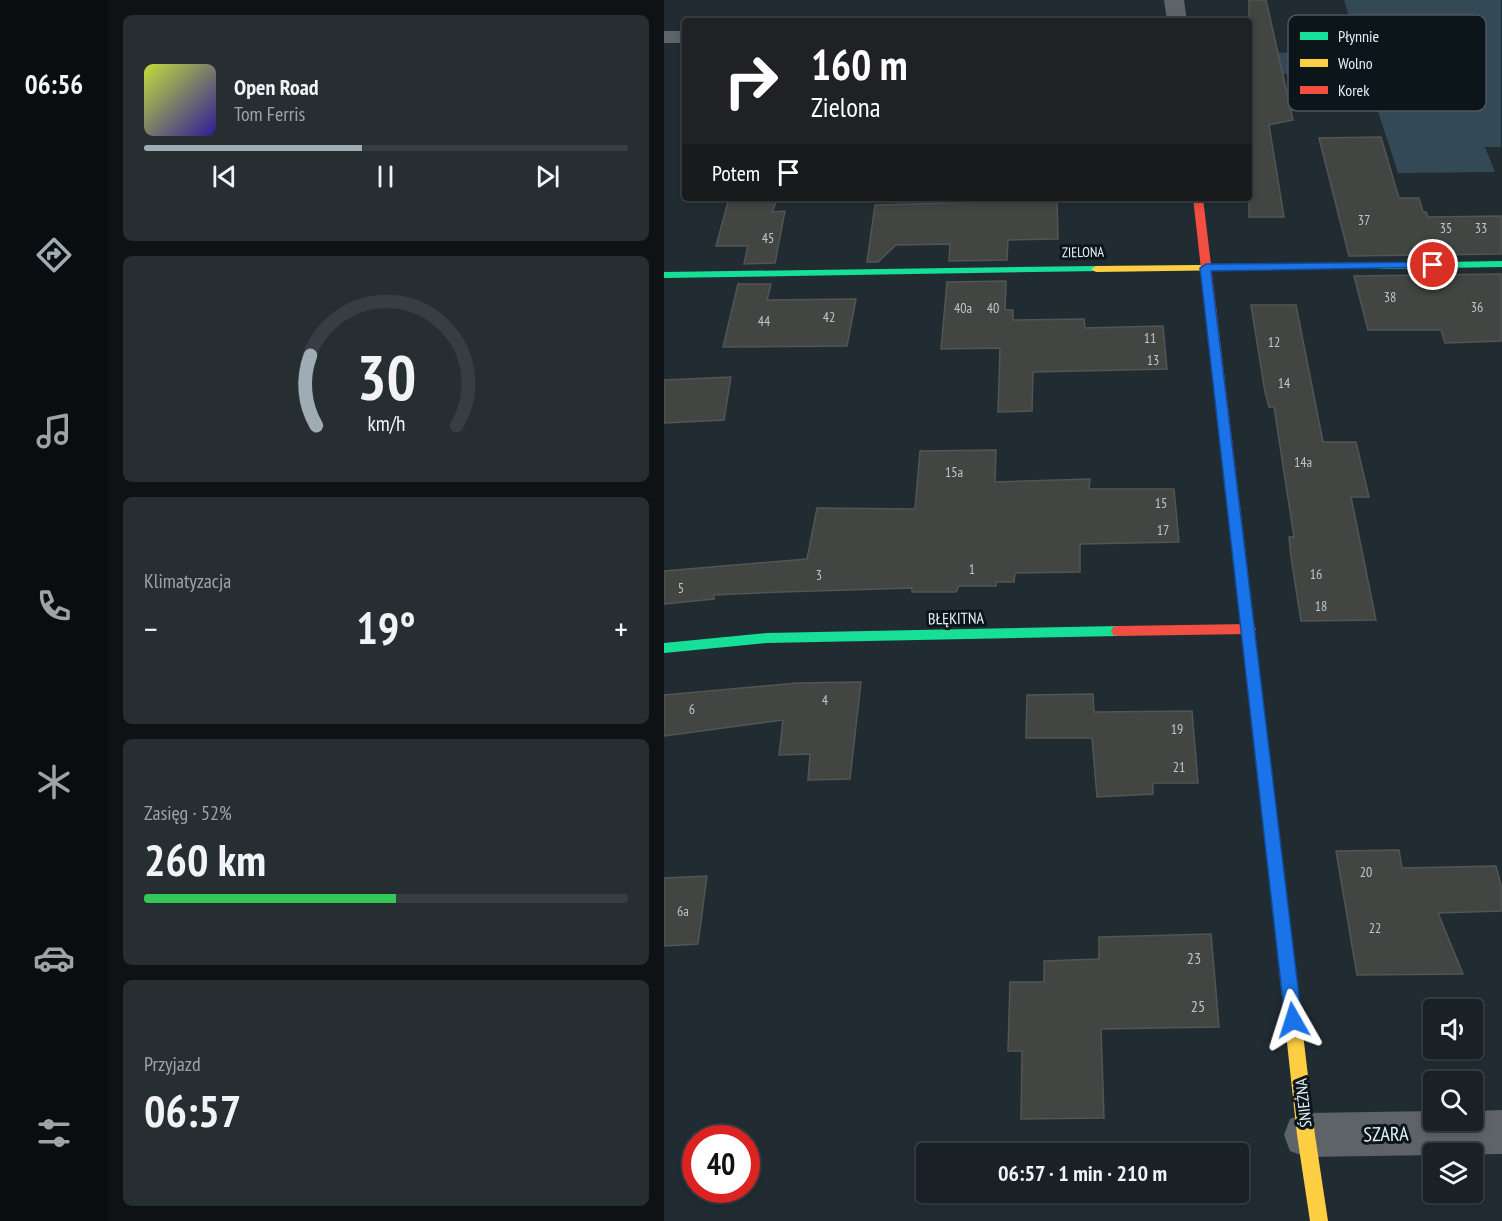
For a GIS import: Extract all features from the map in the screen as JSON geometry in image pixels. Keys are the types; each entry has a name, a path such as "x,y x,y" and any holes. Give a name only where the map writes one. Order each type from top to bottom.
{"street":[{"path":"1174,0 1177,18"},
{"path":"664,38 682,37"},
{"name":"ŚNIEŻNA","path":"1198,201 1306,1135 1319,1221"},
{"name":"ZIELONA","path":"664,274 1501,264"},
{"name":"BŁĘKITNA","path":"664,648 767,638 1249,629"},
{"name":"SZARA","path":"1306,1135 1501,1132"}],"shaded area":[{"path":"1344,0 1501,0 1501,147 1485,147 1495,172 1398,173 1378,111 1486,111 1486,15 1349,15"},
{"path":"1252,53 1288,53 1288,74 1252,74"}],"building":[{"path":"1249,0 1266,0 1288,98 1288,111 1291,111 1293,120 1269,125 1284,217 1249,217 1249,201 1252,201 1252,18 1249,18"},
{"path":"1381,137 1399,198 1419,198 1423,212 1426,212 1428,217 1501,216 1501,254 1349,256 1319,138"},
{"path":"728,201 777,201 772,212 785,211 775,263 744,264 748,246 716,246"},
{"path":"1057,201 1058,239 1008,240 1007,260 949,261 950,244 896,245 878,262 867,262 875,205"},
{"path":"1501,274 1501,341 1445,343 1441,330 1368,330 1354,276"},
{"path":"1006,281 1005,310 1013,310 1013,320 1084,319 1085,328 1163,326 1167,369 1033,372 1032,411 998,412 1000,348 941,349 947,282"},
{"path":"738,284 771,284 767,300 856,299 847,346 723,347"},
{"path":"1251,305 1296,305 1323,442 1356,442 1369,497 1351,497 1376,620 1301,621 1289,537 1294,537 1274,407 1269,407 1265,392"},
{"path":"731,377 724,420 664,423 664,380"},
{"path":"996,450 995,482 1090,479 1089,489 1174,489 1179,542 1080,544 1080,572 1015,573 1014,582 996,582 996,586 959,586 956,592 912,592 912,588 781,592 714,595 714,599 664,604 664,571 807,559 817,508 915,509 920,451"},
{"path":"861,682 850,779 808,780 810,754 779,755 783,720 664,736 664,695 797,683"},
{"path":"1093,694 1094,712 1192,711 1198,783 1153,783 1153,794 1097,797 1092,738 1026,738 1027,695"},
{"path":"1399,850 1402,868 1496,866 1501,885 1501,911 1438,913 1463,974 1357,975 1336,851"},
{"path":"707,876 698,944 664,946 664,878"},
{"path":"1211,934 1219,1027 1101,1029 1104,1118 1021,1119 1022,1051 1008,1051 1010,982 1044,982 1044,961 1099,959 1099,937"}],"traffic: fast":[{"path":"1381,266 1502,264"},
{"path":"664,275 1096,269"},
{"path":"1233,498 1284,941"},
{"path":"664,648 767,638 1118,631"}],"traffic: slow":[{"path":"1096,269 1381,266"},
{"path":"1284,941 1306,1135 1319,1221"}],"traffic: jam":[{"path":"1198,201 1233,498"},
{"path":"1118,631 1249,629"}],"route":[{"path":"1293,1020 1206,268 1433,265"}]}
